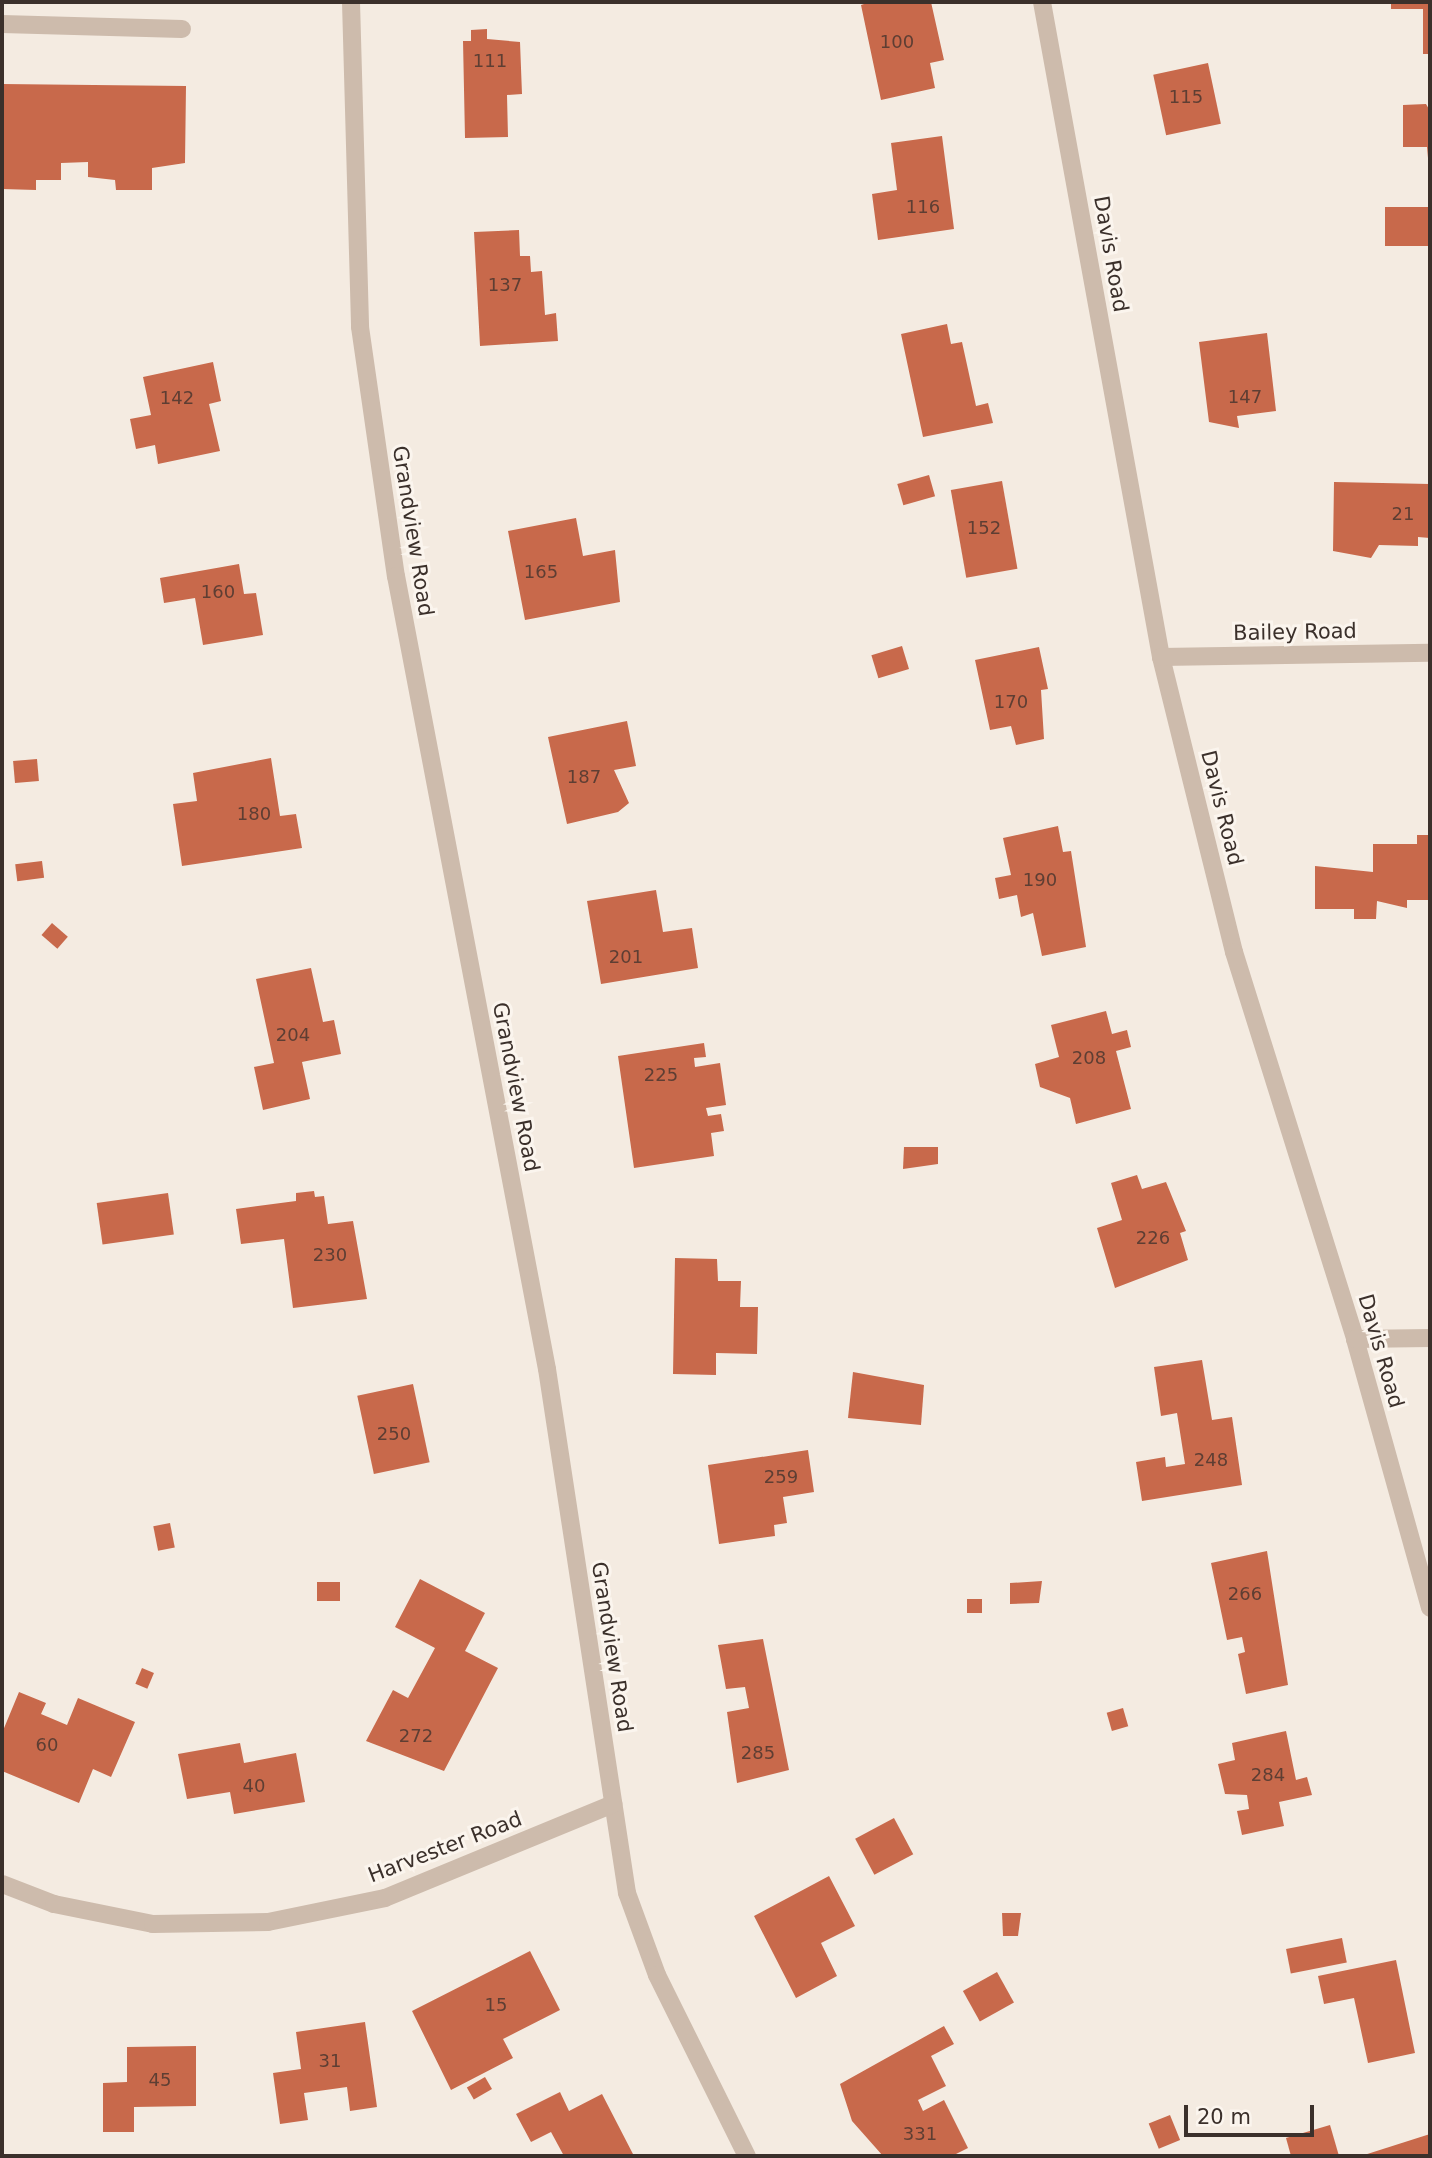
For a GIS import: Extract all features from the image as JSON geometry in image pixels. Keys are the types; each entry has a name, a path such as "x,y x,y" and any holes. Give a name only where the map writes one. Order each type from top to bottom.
{"street":[{"name":"Grandview Road","path":"351,2 360,327 396,576 547,1369 627,1893 657,1975 747,2156"},
{"name":"Davis Road","path":"1042,2 1161,657 1234,953 1355,1339 1430,1608"},
{"path":"2,24 182,29"},
{"name":"Bailey Road","path":"1161,657 1430,653"},
{"path":"1355,1339 1430,1338"},
{"name":"Harvester Road","path":"2,1884 54,1904 153,1924 268,1922 385,1898 613,1804"}],"building":[{"path":"870,2 931,2 944,60 930,63 935,88 881,100 861,5"},
{"path":"1391,2 1430,2 1430,54 1423,54 1423,9 1391,9"},
{"path":"487,29 487,39 520,42 522,94 507,95 508,137 465,138 463,41 471,41 471,30"},
{"path":"1208,63 1221,124 1166,135 1153,75"},
{"path":"2,84 186,86 185,163 152,168 152,190 116,190 115,180 88,177 88,162 61,163 61,180 36,180 36,190 2,189"},
{"path":"1426,104 1430,111 1430,180 1427,147 1403,147 1403,105"},
{"path":"942,136 954,229 878,240 872,194 897,190 891,143"},
{"path":"1385,207 1430,207 1430,246 1385,246"},
{"path":"519,230 520,256 530,256 531,272 542,271 545,315 556,313 558,341 480,346 474,232"},
{"path":"947,324 951,344 962,342 976,406 988,403 993,423 923,437 901,334"},
{"path":"1267,333 1276,411 1237,416 1239,428 1209,422 1199,342"},
{"path":"213,362 221,401 209,404 220,451 158,464 155,445 136,449 130,419 151,415 143,377"},
{"path":"929,475 935,496 903,505 897,484"},
{"path":"1002,481 1017,569 966,578 951,490"},
{"path":"1334,482 1430,484 1430,538 1418,537 1418,546 1379,545 1371,558 1333,551"},
{"path":"576,518 583,556 615,550 620,602 525,620 508,531"},
{"path":"239,564 244,594 256,593 263,635 203,645 195,598 164,603 160,578"},
{"path":"902,646 909,669 878,678 871,655"},
{"path":"1039,647 1048,689 1041,690 1044,739 1016,745 1011,726 990,730 975,660"},
{"path":"627,721 636,766 614,770 629,803 618,812 567,824 548,737"},
{"path":"271,758 280,816 296,814 302,848 182,866 173,804 197,801 193,773"},
{"path":"37,759 39,781 15,783 13,761"},
{"path":"1058,826 1063,852 1071,851 1086,947 1042,956 1033,913 1021,917 1017,895 999,899 995,878 1011,875 1003,838"},
{"path":"1417,835 1430,835 1430,900 1407,900 1407,908 1377,901 1376,919 1354,919 1354,909 1315,909 1315,866 1373,872 1373,844 1417,844"},
{"path":"42,861 44,878 17,881 15,864"},
{"path":"656,890 663,932 692,928 698,968 601,984 587,901"},
{"path":"52,923 68,937 57,949 42,935"},
{"path":"311,968 323,1022 334,1020 341,1054 302,1062 310,1099 263,1110 254,1067 274,1063 256,979"},
{"path":"1106,1011 1112,1034 1127,1030 1131,1047 1116,1051 1131,1109 1076,1124 1070,1098 1040,1087 1035,1064 1059,1057 1051,1025"},
{"path":"704,1043 706,1057 694,1058 695,1067 720,1063 726,1105 706,1108 708,1116 721,1114 724,1131 711,1133 714,1156 634,1168 618,1056"},
{"path":"904,1147 938,1147 938,1164 903,1169"},
{"path":"1137,1175 1142,1189 1166,1182 1186,1231 1180,1233 1188,1260 1115,1288 1097,1228 1122,1220 1111,1183"},
{"path":"314,1191 315,1197 324,1196 328,1224 353,1221 367,1299 293,1308 284,1239 241,1244 236,1209 296,1201 296,1193"},
{"path":"168,1193 174,1235 103,1245 97,1203"},
{"path":"675,1258 717,1259 718,1281 741,1281 740,1307 758,1307 757,1354 716,1353 716,1375 673,1374"},
{"path":"1202,1360 1212,1420 1232,1417 1242,1485 1142,1501 1136,1462 1165,1457 1166,1467 1185,1464 1177,1413 1161,1416 1154,1367"},
{"path":"853,1372 924,1385 921,1425 848,1418"},
{"path":"413,1384 430,1462 374,1474 357,1396"},
{"path":"808,1450 814,1492 783,1497 787,1523 774,1525 775,1536 719,1544 708,1465"},
{"path":"170,1523 175,1548 158,1551 153,1526"},
{"path":"1267,1551 1288,1685 1246,1694 1238,1654 1245,1652 1242,1637 1227,1640 1211,1563"},
{"path":"420,1579 485,1613 465,1651 498,1668 444,1771 366,1741 393,1690 408,1698 435,1648 395,1627"},
{"path":"1042,1581 1039,1603 1010,1604 1010,1583"},
{"path":"317,1582 340,1582 340,1601 317,1601"},
{"path":"967,1599 982,1599 982,1613 967,1613"},
{"path":"763,1639 789,1770 737,1783 727,1712 749,1708 745,1687 726,1689 718,1645"},
{"path":"142,1668 154,1673 147,1689 135,1684"},
{"path":"19,1692 46,1703 41,1714 67,1725 78,1698 135,1722 111,1777 93,1769 79,1803 2,1771 2,1733"},
{"path":"1123,1708 1128,1726 1112,1731 1107,1713"},
{"path":"1286,1731 1296,1780 1307,1777 1312,1795 1279,1802 1284,1826 1242,1835 1237,1811 1249,1809 1247,1795 1225,1794 1218,1764 1235,1760 1232,1743"},
{"path":"240,1743 244,1763 296,1753 305,1802 234,1814 230,1792 187,1799 178,1754"},
{"path":"894,1818 913,1854 874,1875 855,1839"},
{"path":"829,1876 855,1926 821,1943 837,1976 796,1998 754,1916"},
{"path":"1002,1913 1021,1913 1018,1936 1003,1936"},
{"path":"1342,1938 1347,1963 1291,1973 1286,1949"},
{"path":"530,1951 560,2010 503,2039 513,2058 451,2090 412,2011"},
{"path":"1396,1960 1415,2053 1368,2063 1354,1998 1324,2004 1318,1976"},
{"path":"997,1972 1014,2003 980,2022 963,1991"},
{"path":"365,2022 377,2107 350,2111 347,2087 304,2093 308,2120 280,2124 273,2073 301,2069 296,2032"},
{"path":"944,2026 954,2044 931,2056 946,2086 918,2100 923,2111 944,2100 968,2148 952,2156 883,2156 852,2121 840,2084"},
{"path":"196,2046 196,2106 134,2107 134,2132 103,2132 103,2083 127,2082 127,2047"},
{"path":"485,2077 492,2089 474,2100 467,2088"},
{"path":"560,2092 569,2111 602,2094 634,2156 564,2156 551,2132 531,2142 516,2114"},
{"path":"1170,2115 1180,2140 1159,2149 1149,2124"},
{"path":"1330,2125 1339,2156 1291,2156 1286,2138"},
{"path":"1430,2134 1430,2156 1361,2156"}]}
